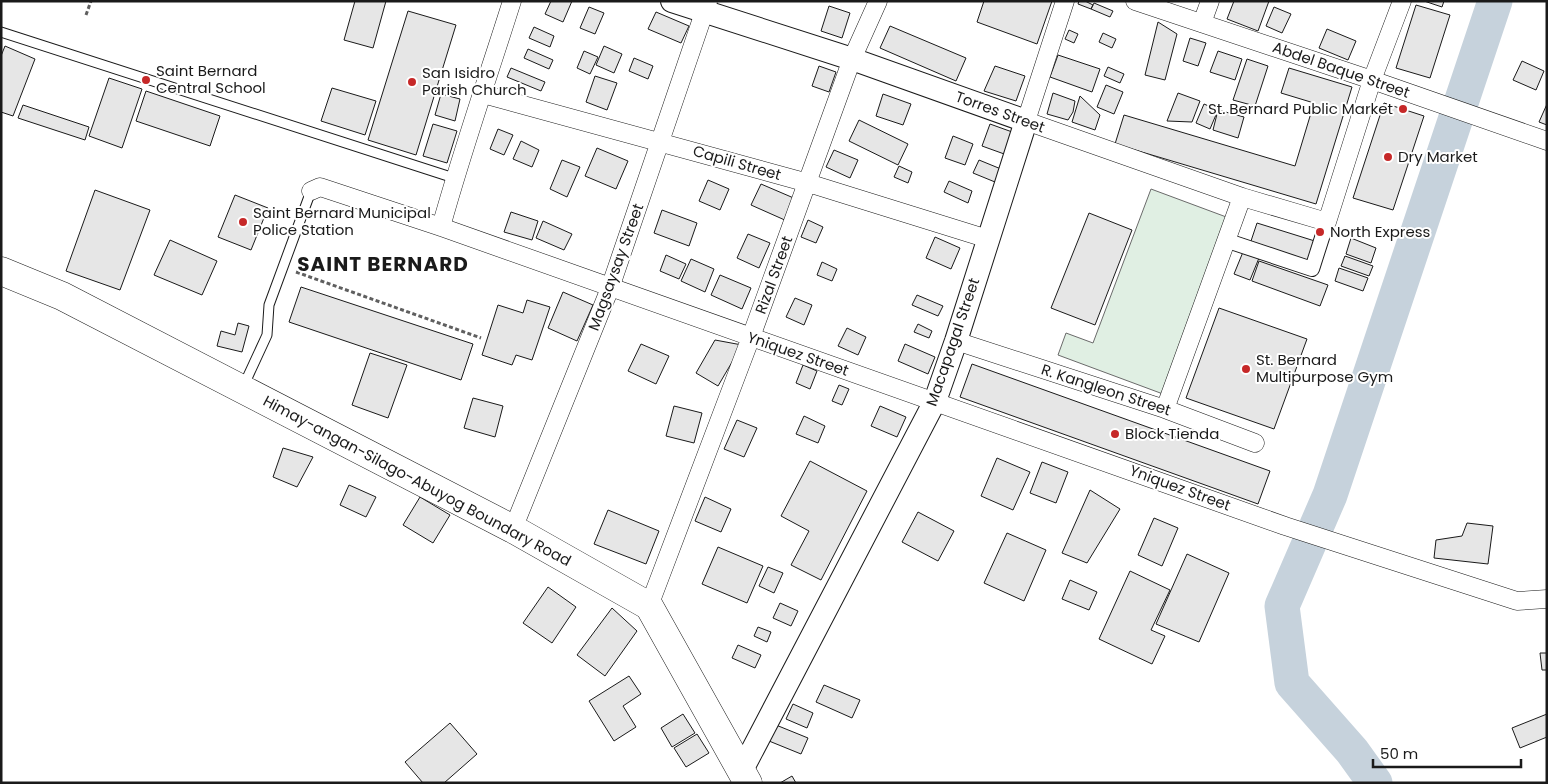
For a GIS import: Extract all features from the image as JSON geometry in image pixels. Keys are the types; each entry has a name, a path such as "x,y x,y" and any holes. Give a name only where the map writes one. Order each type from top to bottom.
{"main road":[{"name":"Himay-angan-Silago-Abuyog Boundary Road","path":"1,271 62,296 513,529 649,606"},
{"path":"649,606 745,777"}],"street":[{"path":"440,227 454,178 512,1"},
{"name":"Torres Street","path":"672,1 706,7 1242,197 1327,222"},
{"name":"Rizal Street","path":"649,606 751,338 852,59 878,1"},
{"name":"Macapagal Street","path":"745,777 935,401 1065,1"},
{"name":"Abdel Baque Street","path":"1135,1 1547,141"},
{"path":"1202,23 1210,1"},
{"path":"1228,241 1312,270 1372,80 1402,1"},
{"name":"Magsaysay Street","path":"513,529 610,288 706,7"},
{"name":"Capili Street","path":"483,94 808,182 988,239"},
{"name":"Yniquez Street","path":"311,191 320,187 440,227 1333,543 1517,601 1547,599"},
{"path":"1166,409 1228,241 1242,197"},
{"name":"R. Kangleon Street","path":"956,341 1166,409 1255,443"}],"lane":[{"path":"1,32 454,178"},
{"path":"242,389 267,335 270,304 311,191"}],"path":[{"path":"86,15 91,1"},
{"path":"283,268 481,338"}],"green space":[{"path":"1151,189 1229,218 1163,394 1058,355 1066,333 1093,343"}],"building":[{"path":"355,1 386,1 373,48 344,40"},
{"path":"551,1 572,1 563,22 545,14"},
{"path":"984,1 1052,1 1037,44 977,22"},
{"path":"1079,1 1085,1 1093,5 1091,9 1078,4"},
{"path":"1234,1 1269,1 1258,31 1227,19"},
{"path":"1424,1 1444,1 1442,7"},
{"path":"1094,3 1113,11 1110,17 1091,9"},
{"path":"1416,5 1450,15 1430,78 1396,68"},
{"path":"829,6 850,13 842,38 821,31"},
{"path":"589,7 604,13 595,34 580,28"},
{"path":"1274,7 1291,14 1282,33 1266,26"},
{"name":"San Isidro Parish Church","path":"408,11 456,25 416,155 368,140"},
{"path":"656,12 689,26 681,43 648,29"},
{"path":"1158,22 1177,34 1165,80 1145,75"},
{"path":"890,26 966,58 956,81 880,48"},
{"path":"534,27 554,36 550,47 529,38"},
{"path":"1327,29 1356,41 1348,60 1319,48"},
{"path":"1069,30 1078,34 1074,43 1065,39"},
{"path":"1103,33 1116,39 1112,48 1099,42"},
{"path":"1190,38 1206,43 1198,66 1183,61"},
{"path":"5,46 35,59 13,116 1,112 1,56"},
{"path":"604,46 622,54 614,73 596,65"},
{"path":"528,49 553,60 549,69 524,58"},
{"path":"584,51 598,57 590,74 577,68"},
{"path":"1218,51 1242,59 1235,80 1210,72"},
{"path":"1058,55 1100,69 1092,92 1050,77"},
{"path":"634,58 653,66 648,79 629,71"},
{"path":"1247,59 1268,66 1255,106 1233,100"},
{"path":"1522,61 1544,71 1536,90 1513,80"},
{"path":"819,66 836,72 829,92 812,86"},
{"path":"995,66 1025,76 1016,101 984,91"},
{"path":"1108,67 1124,74 1120,83 1104,76"},
{"path":"511,68 545,82 541,91 507,77"},
{"path":"1289,68 1352,87 1316,204 1115,144 1124,115 1295,166 1314,103 1281,93"},
{"path":"595,76 617,83 607,110 586,102"},
{"path":"109,78 142,89 122,148 89,136"},
{"path":"1106,85 1123,92 1114,114 1097,107"},
{"path":"332,88 376,101 365,135 321,121"},
{"path":"146,91 220,116 210,146 136,121"},
{"path":"1053,93 1075,101 1073,112 1068,120 1047,114"},
{"path":"1178,93 1200,101 1192,122 1167,121"},
{"path":"441,94 460,99 455,121 435,115"},
{"path":"883,94 911,104 903,125 876,116"},
{"path":"1080,96 1100,115 1095,130 1072,122"},
{"name":"Dry Market","path":"1384,103 1424,116 1393,210 1353,198"},
{"path":"1204,104 1218,110 1210,129 1196,123"},
{"path":"1547,104 1547,125 1539,122"},
{"path":"23,105 89,127 85,140 18,118"},
{"path":"1218,110 1244,117 1238,138 1213,130"},
{"path":"859,120 908,144 898,165 849,141"},
{"path":"433,124 457,131 447,163 423,156"},
{"path":"990,124 1015,133 1007,155 982,146"},
{"path":"498,129 513,135 504,155 490,149"},
{"path":"953,136 973,144 965,165 945,158"},
{"path":"521,141 539,150 532,167 513,159"},
{"path":"597,148 628,161 616,189 585,176"},
{"path":"834,150 858,160 850,178 826,167"},
{"path":"562,160 580,167 567,197 550,189"},
{"path":"979,160 1001,169 995,182 973,173"},
{"path":"899,166 912,172 908,183 894,177"},
{"path":"708,180 729,189 720,210 699,201"},
{"path":"949,181 972,191 968,203 944,192"},
{"path":"761,184 796,199 787,221 751,205"},
{"path":"95,190 150,210 120,290 66,271"},
{"name":"Saint Bernard Municipal Police Station","path":"235,195 268,208 251,250 218,237"},
{"path":"662,210 697,223 689,246 654,233"},
{"path":"511,212 538,221 532,240 504,232"},
{"path":"1089,213 1132,230 1095,325 1051,308"},
{"path":"808,220 823,227 816,243 801,237"},
{"path":"543,221 572,234 564,250 536,238"},
{"path":"1257,223 1318,242 1310,264 1250,244"},
{"path":"748,234 770,243 759,268 737,258"},
{"path":"935,237 960,248 951,269 926,258"},
{"path":"1351,238 1376,248 1371,263 1346,254"},
{"path":"170,240 217,261 202,295 154,275"},
{"path":"1243,252 1259,258 1250,280 1234,274"},
{"path":"666,255 686,264 679,279 660,271"},
{"path":"1345,256 1373,266 1369,276 1341,266"},
{"path":"691,259 714,269 705,292 681,281"},
{"path":"1259,261 1328,285 1320,306 1252,281"},
{"path":"822,262 837,269 832,281 817,275"},
{"path":"1339,268 1368,278 1363,291 1335,281"},
{"path":"720,275 751,288 742,309 711,295"},
{"path":"301,287 473,344 461,380 289,322"},
{"path":"563,292 593,305 577,341 548,328"},
{"path":"917,295 943,306 938,316 912,305"},
{"path":"795,298 812,305 804,325 786,317"},
{"path":"527,300 550,307 532,360 516,355 512,365 482,355 498,305 523,313"},
{"name":"St. Bernard Multipurpose Gym","path":"1219,308 1307,339 1274,429 1186,398"},
{"path":"238,323 249,326 242,352 217,346 221,331 235,335"},
{"path":"918,324 932,331 929,338 914,332"},
{"path":"847,328 866,337 858,355 838,346"},
{"path":"715,340 742,345 718,386 696,373"},
{"path":"641,344 669,356 656,384 628,371"},
{"path":"905,344 935,357 928,374 898,361"},
{"path":"370,353 407,365 388,418 352,405"},
{"name":"Block Tienda","path":"972,364 1270,471 1258,504 960,397"},
{"path":"803,365 817,371 810,389 796,383"},
{"path":"839,385 849,389 842,405 832,401"},
{"path":"473,398 503,406 495,437 464,428"},
{"path":"674,406 702,413 694,443 666,436"},
{"path":"880,406 906,417 897,437 871,426"},
{"path":"804,416 825,426 818,443 796,434"},
{"path":"737,420 757,428 744,457 724,449"},
{"path":"283,448 313,457 297,487 273,477"},
{"path":"997,458 1030,472 1013,510 981,496"},
{"path":"810,461 867,491 821,580 791,565 809,531 781,516"},
{"path":"1042,462 1068,472 1056,503 1030,493"},
{"path":"349,485 376,497 366,517 340,505"},
{"path":"1090,490 1120,509 1087,563 1062,553"},
{"path":"420,497 450,515 433,543 403,525"},
{"path":"705,497 731,509 721,532 695,521"},
{"path":"608,510 659,531 646,564 594,544"},
{"path":"918,512 954,531 938,561 902,542"},
{"path":"1154,518 1178,528 1162,566 1138,555"},
{"path":"1467,523 1493,526 1488,564 1434,558 1436,540 1462,536"},
{"path":"1007,533 1046,550 1024,601 984,583"},
{"path":"718,547 763,566 747,603 702,584"},
{"path":"1187,554 1229,573 1199,642 1156,624"},
{"path":"768,567 783,573 774,593 759,586"},
{"path":"1130,571 1170,590 1151,630 1165,636 1152,664 1099,639"},
{"path":"1070,580 1097,592 1089,610 1062,599"},
{"path":"548,587 576,607 552,643 523,623"},
{"path":"780,603 798,611 791,626 773,618"},
{"path":"612,608 637,631 605,676 577,655"},
{"path":"758,627 771,632 767,642 754,636"},
{"path":"738,645 761,655 755,668 732,658"},
{"path":"1540,653 1547,653 1547,670 1542,670"},
{"path":"629,676 641,694 623,706 636,727 614,741 589,701"},
{"path":"824,685 860,700 852,718 816,702"},
{"path":"793,704 813,713 807,728 786,719"},
{"path":"683,714 695,733 672,747 661,728"},
{"path":"1547,714 1547,737 1520,748 1512,728"},
{"path":"450,723 477,754 444,783 423,783 405,762"},
{"path":"776,725 808,738 801,754 769,741"},
{"path":"697,734 709,753 686,767 674,748"},
{"path":"792,776 796,783 780,783"}],"waterway":[{"path":"1375,783 1352,751 1292,683 1282,606 1330,495 1495,1"}],"place":[{"name":"Saint Bernard Central School","path":"146,80"},
{"name":"San Isidro Parish Church","path":"412,82"},
{"name":"St. Bernard Public Market","path":"1403,109"},
{"name":"Dry Market","path":"1388,157"},
{"name":"Saint Bernard Municipal Police Station","path":"243,222"},
{"name":"North Express","path":"1320,232"},
{"name":"St. Bernard Multipurpose Gym","path":"1246,369"},
{"name":"Block Tienda","path":"1115,434"}],"district":[{"name":"SAINT BERNARD","path":"383,264"}]}
